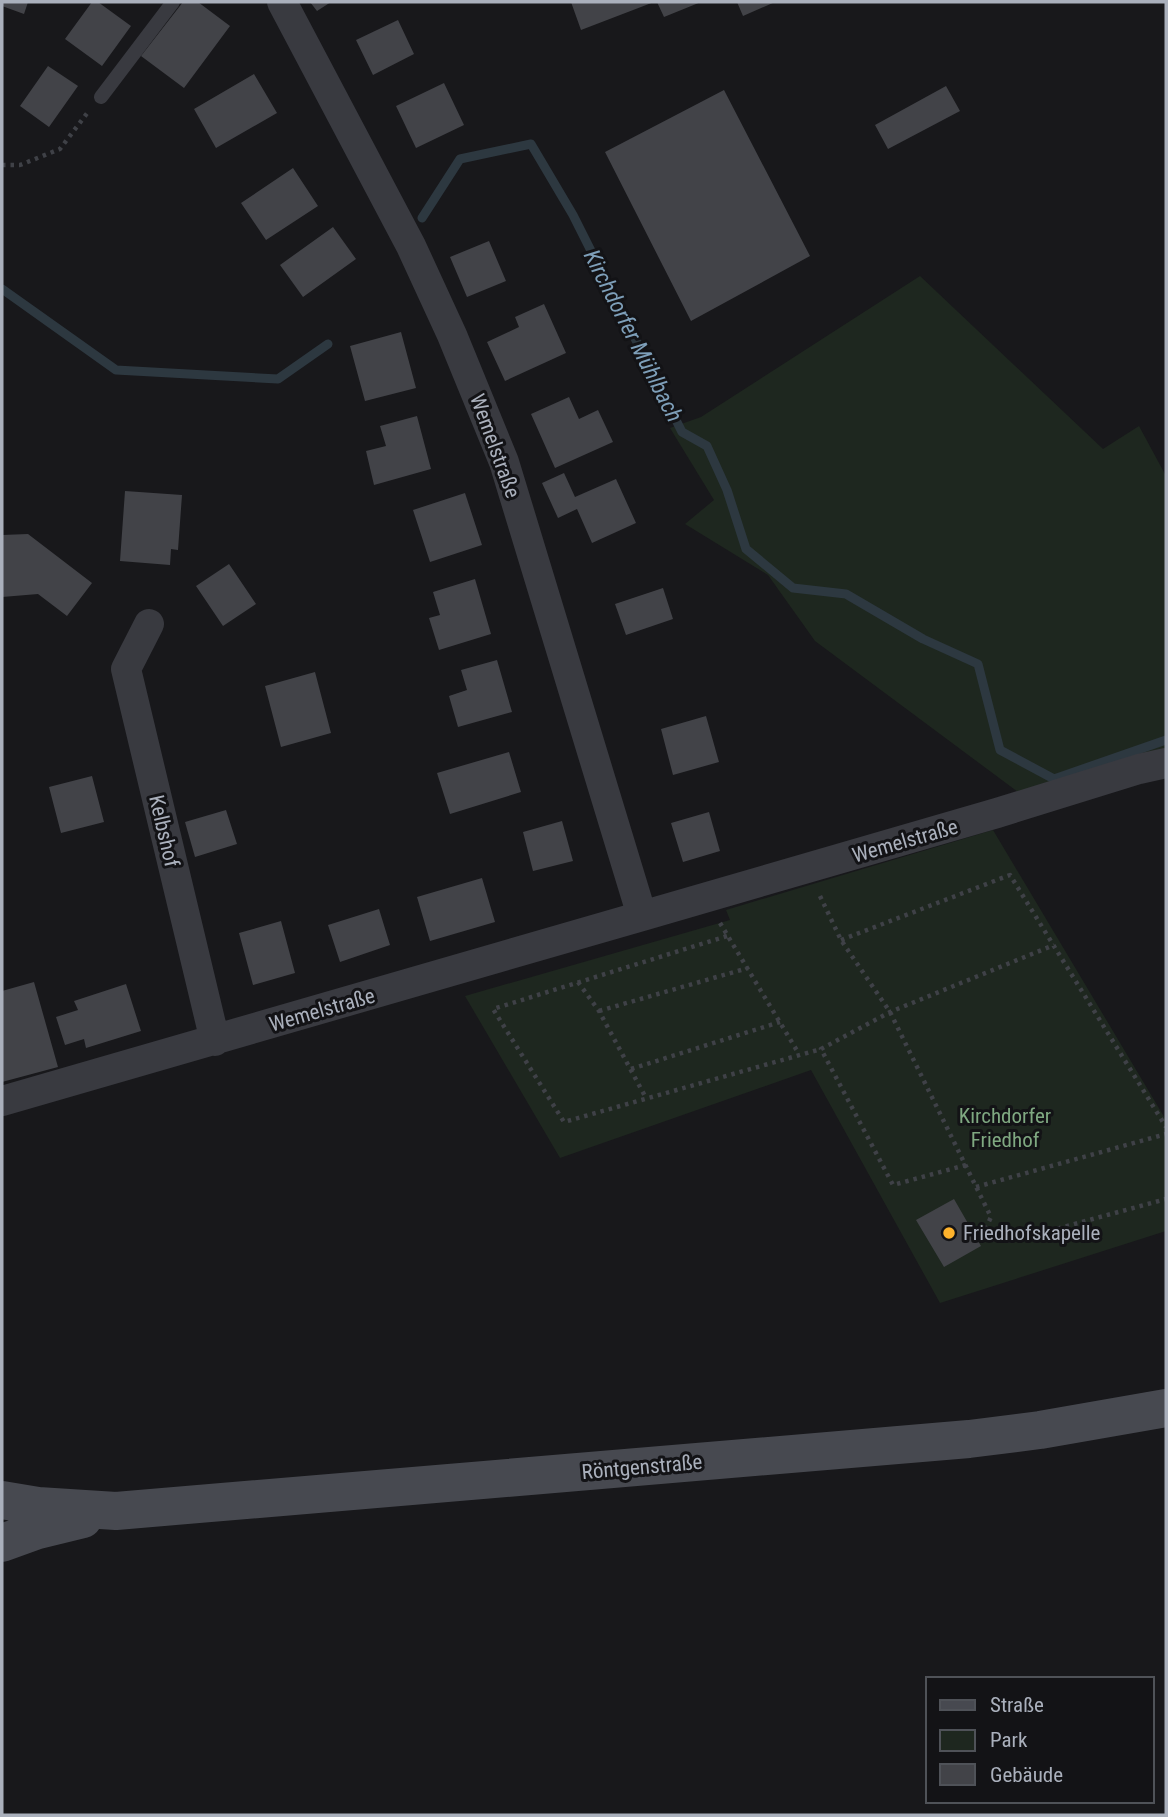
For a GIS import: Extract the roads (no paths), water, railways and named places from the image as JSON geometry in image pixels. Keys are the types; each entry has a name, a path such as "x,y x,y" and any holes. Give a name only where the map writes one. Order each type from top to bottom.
{"main road":[{"name":"Röntgenstraße","path":"2,1500 38,1506 116,1511 970,1439 1124,1417 1166,1408"},
{"name":"Röntgenstraße","path":"2,1543 38,1530 116,1511"}],"street":[{"name":"Wemelstraße","path":"282,2 411,246 452,335 504,462 642,916"},
{"name":"Kelbshof","path":"149,624 126,669 215,1041"},
{"name":"Wemelstraße","path":"2,1101 807,870 1166,763"}],"lane":[{"path":"100,97 173,2"}],"waterway":[{"name":"Kirchdorfer Mühlbach","path":"422,218 460,159 531,144 573,215 682,432 707,446 727,490 746,549 793,588 846,594 923,639 978,664 1000,750 1054,779 1166,740"},
{"name":"Kirchdorfer Mühlbach","path":"2,289 116,370 278,379 328,344"}],"place":[{"name":"Friedhofskapelle","path":"949,1233"}],"park label":[{"name":"Kirchdorfer Friedhof","path":"1005,1128"}]}
